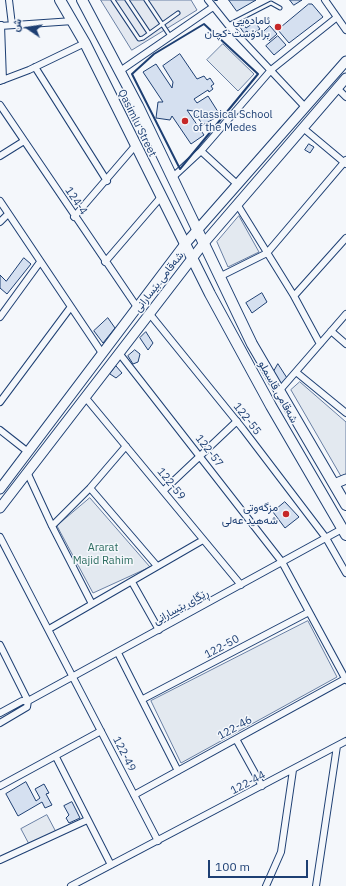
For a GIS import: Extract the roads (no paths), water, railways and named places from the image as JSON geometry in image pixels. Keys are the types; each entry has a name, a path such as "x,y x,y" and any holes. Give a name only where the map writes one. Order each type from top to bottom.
{"main road":[{"name":"Qasimlu Street","path":"60,0 85,43 160,197 192,258"},
{"name":"Qasimlu Street","path":"82,0 120,71 204,243"},
{"name":"شەقامی بێسارانی","path":"0,489 185,244 306,108 346,60"},
{"name":"شەقامی بێسارانی","path":"0,508 204,243 346,78"},
{"path":"257,164 265,171"},
{"name":"شەقامی قاسملو","path":"204,243 252,344 346,505"},
{"name":"شەقامی قاسملو","path":"192,258 210,294 268,399 344,532"},
{"path":"334,484 346,479"},
{"path":"7,480 16,487"}],"street":[{"path":"8,0 12,25"},
{"path":"208,0 228,25 306,108"},
{"path":"325,0 336,18 346,30"},
{"path":"120,71 213,7"},
{"path":"172,178 200,150 271,70 336,18"},
{"path":"72,21 1,25 2,80 35,67 85,43"},
{"path":"35,67 107,181"},
{"path":"337,88 346,97"},
{"name":"124-4","path":"0,105 74,217 137,307"},
{"path":"219,277 266,253 345,162 303,128"},
{"path":"0,156 24,141"},
{"path":"74,217 107,181 135,146"},
{"path":"200,150 238,185"},
{"path":"106,262 160,197"},
{"path":"0,201 70,308 102,353"},
{"path":"237,204 294,296 320,344"},
{"path":"0,222 8,214"},
{"path":"294,296 346,238"},
{"path":"0,317 40,262"},
{"path":"0,402 70,308"},
{"name":"122-55","path":"149,313 237,421 326,538 346,573"},
{"path":"280,390 346,314"},
{"path":"331,331 346,344"},
{"name":"122-57","path":"119,353 201,456 282,562 346,679"},
{"path":"296,372 346,413"},
{"name":"122-59","path":"85,397 241,585"},
{"path":"163,491 237,421"},
{"path":"0,430 28,452"},
{"path":"52,526 90,488 126,446"},
{"path":"27,472 52,526 92,604"},
{"path":"90,488 157,566"},
{"name":"ڕێگای بێسارانی","path":"0,713 118,653 326,538 344,532"},
{"name":"122-49","path":"0,537 158,841"},
{"path":"49,629 203,540"},
{"path":"132,582 159,630"},
{"name":"122-50","path":"143,699 309,612"},
{"path":"0,645 28,700"},
{"path":"118,653 143,699 178,771"},
{"name":"122-46","path":"134,795 346,679"},
{"name":"ڕێگای بێسارانی","path":"0,723 27,707 28,700"},
{"path":"0,786 56,757 101,731"},
{"path":"236,739 262,786"},
{"name":"122-44","path":"71,886 346,741"},
{"path":"316,886 337,746"},
{"path":"56,757 111,866"},
{"path":"266,886 281,852 293,770"},
{"path":"0,860 87,820"}],"lane":[{"path":"113,0 137,38 141,39 178,13"},
{"path":"127,0 149,33"},
{"path":"146,0 170,36"},
{"path":"228,25 271,3 280,8"}],"place":[{"name":"ئامادەیی برادۆست-کچان","path":"278,27"},
{"name":"Classical School of the Medes","path":"185,121"},
{"name":"مزگەوتی شەهید عەلی","path":"286,514"}],"park label":[{"name":"Ararat Majid Rahim","path":"103,554"}]}
